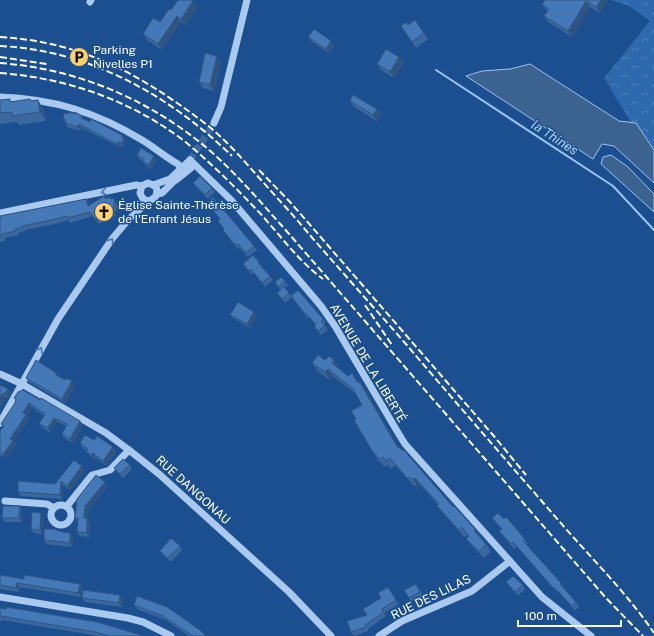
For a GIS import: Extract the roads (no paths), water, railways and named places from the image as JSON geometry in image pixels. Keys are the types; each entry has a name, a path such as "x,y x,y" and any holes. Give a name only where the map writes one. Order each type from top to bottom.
{"street":[{"path":"214,123 221,107 244,1"},
{"path":"0,97 50,102 86,112 141,139 178,164 182,173 162,193 157,194 128,220 112,239 58,319 0,423"},
{"path":"153,185 170,179 190,160"},
{"path":"170,185 191,168 190,160"},
{"name":"AVENUE DE LA LIBERTÉ","path":"190,160 232,201 321,306 335,326 405,444 542,597 591,636"},
{"path":"0,213 136,185 142,186 148,183 153,185 157,190 157,194"},
{"path":"142,186 140,191 141,196 145,200 149,201"},
{"name":"RUE DANGONAU","path":"0,374 22,384 106,433 129,450 159,474 289,592 331,636"},
{"path":"67,506 92,475 110,470 129,450"},
{"path":"5,501 47,504 54,508"},
{"path":"60,505 67,506 71,511 71,519 66,524 62,525 55,523 52,518 51,511 60,505"},
{"name":"RUE DES LILAS","path":"379,636 402,621 472,591 510,561"},
{"path":"0,597 128,618 143,622 171,636"}],"waterway":[{"name":"la Thines","path":"436,70 613,186 654,230"}],"tunnel":[{"path":"190,160 214,123"}],"railway":[{"path":"0,37 57,45 108,63 155,88 202,121 230,145 623,593 654,633"},
{"path":"0,46 33,49 65,56 96,66 126,80 154,95 182,114 208,134 232,156"},
{"path":"0,57 47,64"},
{"path":"0,63 59,72 116,92 142,104 168,120 193,137 216,156 245,184 606,598 643,636"},
{"path":"0,73 49,80 96,93 141,113 163,126 183,140 221,173 256,209 296,255 323,279"},
{"path":"259,170 291,203 526,475"},
{"path":"365,305 392,345"}],"place":[{"name":"Parking Nivelles P1","path":"79,57"},
{"name":"Église Sainte-Thérèse de l'Enfant Jésus","path":"104,212"}]}
